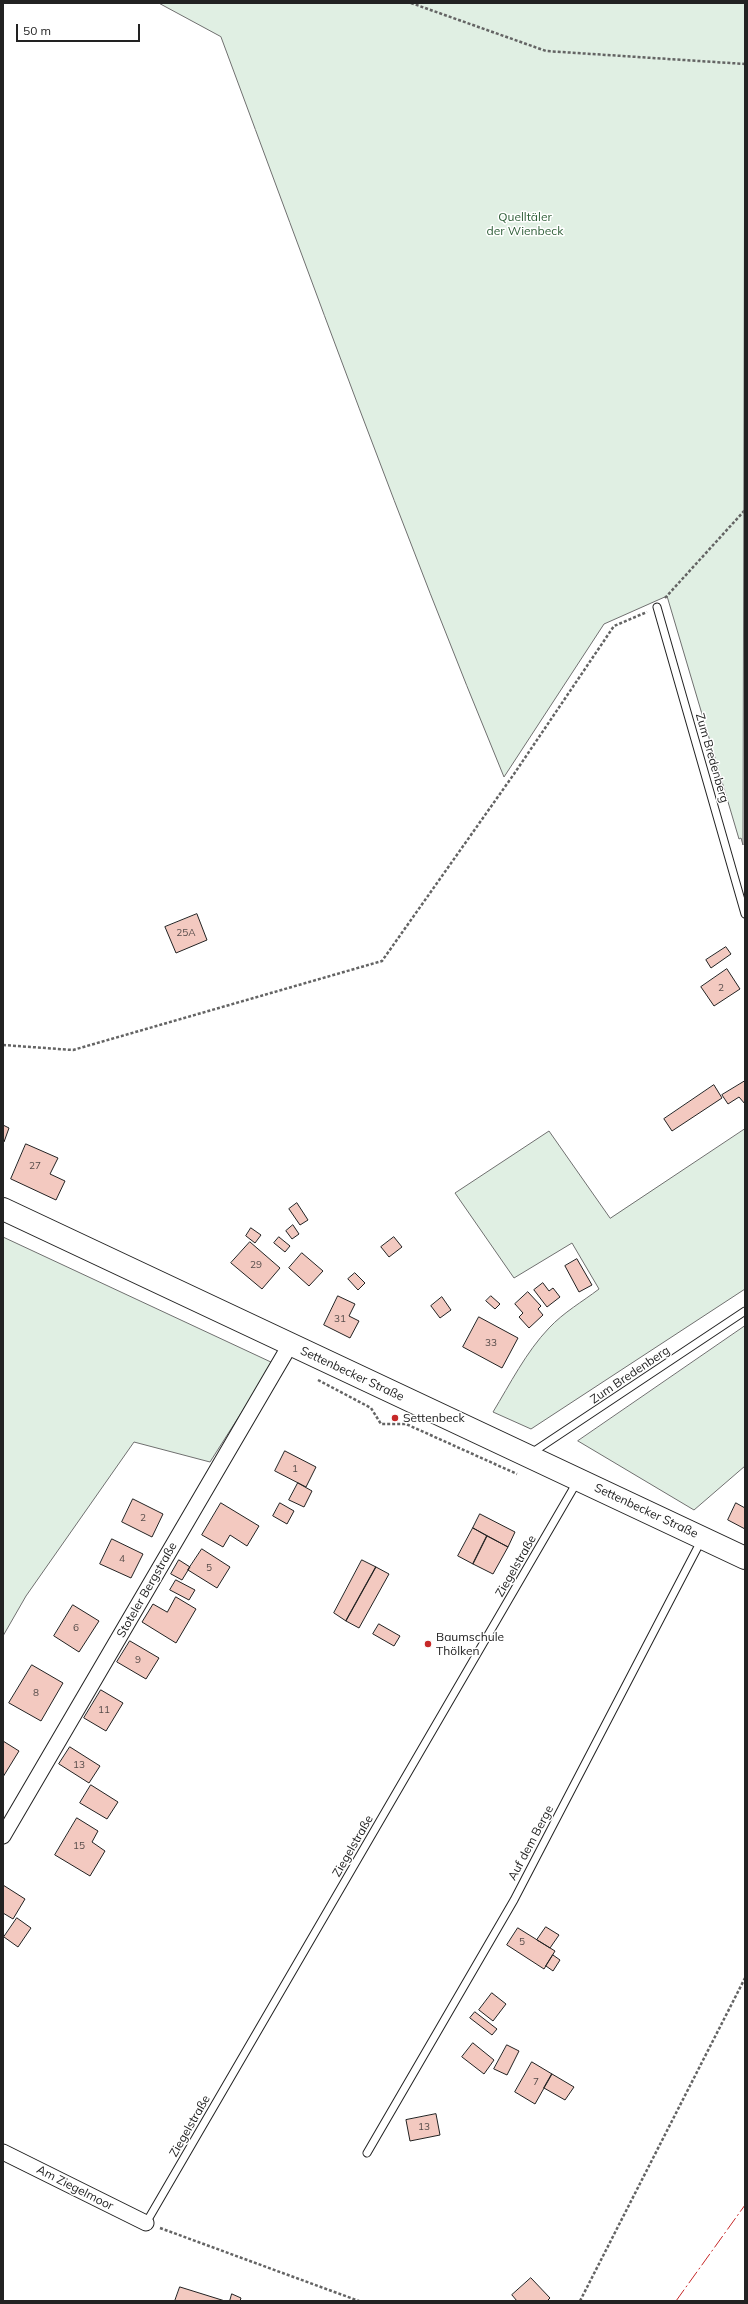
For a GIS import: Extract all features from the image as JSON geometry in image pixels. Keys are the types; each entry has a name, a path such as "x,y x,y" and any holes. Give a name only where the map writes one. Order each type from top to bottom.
{"main road":[{"name":"Settenbecker Straße","path":"3,1209 527,1456 703,1538 741,1554"}],"street":[{"name":"Stoteler Bergstraße","path":"3,1836 290,1345"},
{"name":"Am Ziegelmoor","path":"3,2152 146,2223"}],"lane":[{"name":"Zum Bredenberg","path":"657,607 745,914"},
{"name":"Zum Bredenberg","path":"527,1456 745,1311"},
{"name":"Ziegelstraße","path":"146,2223 579,1480"},
{"name":"Auf dem Berge","path":"367,2153 514,1900 703,1538"}],"path":[{"path":"411,3 546,50 745,64"},
{"path":"3,1044 73,1050 382,961 514,774 614,626 657,607 745,510"},
{"path":"580,2301 745,1978"},
{"path":"146,2223 359,2301"}],"green space":[{"name":"Quelltäler der Wienbeck","path":"159,3 745,3 743,845 741,838 739,839 667,596 604,624 504,777 394,501 221,37"},
{"path":"745,1129 745,1289 531,1429 493,1412 519,1368 541,1337 573,1307 599,1289 572,1243 514,1278 455,1193 549,1131 610,1218"},
{"path":"3,1237 273,1363 210,1462 134,1442 26,1596 3,1636"},
{"path":"745,1326 745,1466 694,1510 578,1441"}],"building":[{"path":"197,914 207,940 176,953 165,927"},
{"path":"726,947 731,954 711,968 706,960"},
{"path":"727,969 740,989 714,1006 701,987"},
{"path":"745,1081 745,1104 739,1097 728,1104 722,1095"},
{"path":"714,1085 722,1098 672,1131 664,1119"},
{"path":"3,1125 9,1128 4,1142 3,1142"},
{"path":"26,1144 58,1158 50,1174 65,1181 56,1200 11,1179"},
{"path":"297,1203 308,1220 300,1225 289,1209"},
{"path":"293,1225 299,1234 292,1239 286,1231"},
{"path":"251,1228 261,1235 255,1243 246,1236"},
{"path":"279,1237 290,1246 285,1252 274,1243"},
{"path":"394,1237 402,1247 389,1257 381,1247"},
{"path":"250,1242 280,1268 262,1289 231,1263"},
{"path":"302,1253 323,1271 309,1286 289,1268"},
{"path":"577,1259 592,1285 579,1292 565,1266"},
{"path":"355,1273 365,1283 358,1290 348,1279"},
{"path":"543,1283 549,1291 553,1288 560,1297 547,1307 534,1290"},
{"path":"528,1292 541,1306 538,1309 543,1315 529,1328 519,1317 523,1313 515,1304"},
{"path":"338,1296 355,1304 349,1316 359,1321 350,1338 324,1325"},
{"path":"491,1296 500,1304 495,1309 486,1301"},
{"path":"442,1297 451,1310 440,1318 431,1306"},
{"path":"479,1317 518,1338 502,1368 463,1347"},
{"path":"285,1451 316,1467 306,1487 275,1471"},
{"path":"298,1483 312,1491 304,1507 289,1500"},
{"path":"133,1499 163,1514 152,1537 122,1522"},
{"path":"221,1503 259,1526 247,1546 230,1535 223,1547 202,1535"},
{"path":"280,1503 294,1511 287,1524 273,1516"},
{"path":"736,1503 745,1508 745,1529 728,1520"},
{"path":"480,1514 515,1532 508,1547 473,1528"},
{"path":"473,1528 487,1536 473,1564 458,1556"},
{"path":"487,1536 508,1547 493,1574 473,1564"},
{"path":"112,1539 143,1554 131,1578 100,1564"},
{"path":"202,1549 230,1567 217,1588 188,1570"},
{"path":"179,1560 190,1567 182,1580 171,1574"},
{"path":"362,1560 376,1567 346,1621 334,1613"},
{"path":"376,1567 389,1574 359,1628 346,1621"},
{"path":"176,1580 195,1590 189,1600 170,1590"},
{"path":"176,1597 196,1609 176,1643 142,1622 153,1604 167,1612"},
{"path":"73,1605 99,1621 79,1652 54,1636"},
{"path":"379,1624 400,1636 394,1646 373,1634"},
{"path":"130,1641 159,1658 146,1679 117,1662"},
{"path":"32,1665 63,1683 41,1721 9,1703"},
{"path":"101,1690 123,1703 106,1731 84,1718"},
{"path":"3,1741 19,1751 3,1777"},
{"path":"70,1747 100,1766 89,1783 59,1764"},
{"path":"91,1785 118,1802 107,1819 80,1803"},
{"path":"77,1818 98,1831 92,1842 105,1851 90,1876 55,1855"},
{"path":"3,1885 25,1899 13,1919 3,1913"},
{"path":"17,1918 31,1928 18,1947 4,1937"},
{"path":"546,1927 559,1935 550,1948 537,1940"},
{"path":"518,1928 555,1951 544,1969 507,1945"},
{"path":"553,1955 560,1960 553,1971 546,1966"},
{"path":"492,1993 506,2004 493,2021 479,2010"},
{"path":"475,2012 497,2029 492,2035 470,2018"},
{"path":"473,2043 494,2060 484,2074 462,2057"},
{"path":"507,2045 519,2051 507,2075 494,2069"},
{"path":"532,2062 552,2074 535,2104 515,2092"},
{"path":"552,2074 574,2087 565,2100 544,2088"},
{"path":"436,2114 440,2135 410,2141 406,2120"},
{"path":"531,2278 550,2298 547,2301 517,2301 512,2295"},
{"path":"180,2287 225,2301 175,2301"},
{"path":"232,2294 241,2298 240,2301 230,2301"}],"power":[{"path":"676,2301 745,2205"}],"place":[{"name":"Settenbeck","path":"395,1418"},
{"name":"Baumschule Thölken","path":"428,1644"}]}
